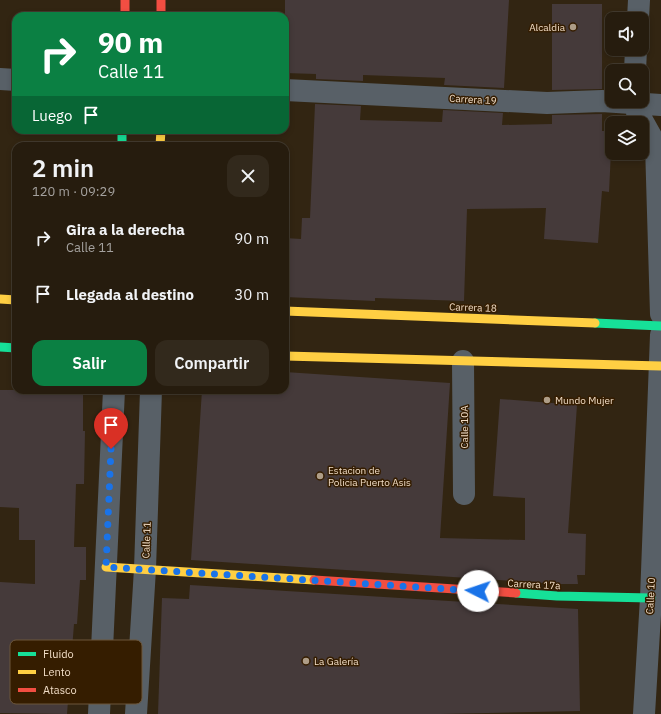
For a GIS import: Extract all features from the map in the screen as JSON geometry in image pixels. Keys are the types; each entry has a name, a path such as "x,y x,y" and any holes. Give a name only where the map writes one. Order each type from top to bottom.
{"street":[{"path":"125,0 125,12"},
{"path":"161,0 161,12"},
{"path":"638,12 639,0"},
{"path":"0,79 12,80"},
{"name":"Carrera 19","path":"289,90 547,103 605,101"},
{"name":"Carrera 19","path":"649,104 661,105"},
{"path":"637,108 658,140 661,314"},
{"path":"0,299 12,300"},
{"name":"Carrera 18","path":"289,311 661,326"},
{"name":"Calle 10","path":"644,714 651,598 661,335"},
{"path":"0,347 12,348"},
{"path":"289,356 660,366"},
{"name":"Calle 10A","path":"464,361 464,494"},
{"path":"103,640 114,394"},
{"name":"Calle 11","path":"141,640 145,570 151,394"},
{"name":"Carrera 17a","path":"106,567 557,596 651,598"},
{"path":"99,704 99,714"},
{"name":"Calle 11","path":"136,714 137,704"}],"building":[{"path":"285,0 509,0 504,88 444,85 445,78 363,75 363,81 316,79 316,74 289,73 289,12 285,12"},
{"path":"552,4 602,4 602,89 552,90"},
{"path":"315,104 361,106 360,120 442,122 443,110 503,113 502,125 552,124 552,115 602,114 602,131 605,131 605,160 611,160 609,192 602,191 598,243 544,239 546,208 467,209 464,301 375,298 375,301 289,297 289,238 301,239 302,218 310,218"},
{"name":"Estacion de Policia Puerto Asis","path":"289,372 450,383 440,538 525,540 525,498 493,496 500,399 577,405 568,533 586,534 585,575 577,575 578,584 558,584 191,560 202,394 289,394"},
{"path":"0,390 12,390 12,394 83,394 83,431 85,431 84,484 76,484 74,547 86,547 86,580 80,580 77,624 74,624 73,640 10,640 10,704 68,704 67,714 0,713 0,582 35,584 35,540 19,540 19,508 0,507"},
{"name":"La Galería","path":"190,585 578,609 580,711 441,714 158,714 162,598 189,599"}],"traffic: fast":[{"path":"122,134 122,142"},
{"path":"595,323 661,326"},
{"path":"0,347 12,348"},
{"path":"516,593 557,596 651,598"}],"traffic: slow":[{"path":"160,142 161,134"},
{"path":"0,299 12,300"},
{"path":"289,311 595,323"},
{"path":"289,356 661,366"},
{"path":"106,567 314,580"}],"traffic: jam":[{"path":"125,0 125,12"},
{"path":"161,0 161,12"},
{"path":"314,580 516,593"}],"place":[{"name":"Alcaldia","path":"573,27"},
{"name":"Mundo Mujer","path":"547,400"},
{"name":"Estacion de Policia Puerto Asis","path":"320,476"},
{"name":"La Galería","path":"306,661"}],"route":[{"path":"111,449 106,567 478,591"}]}
